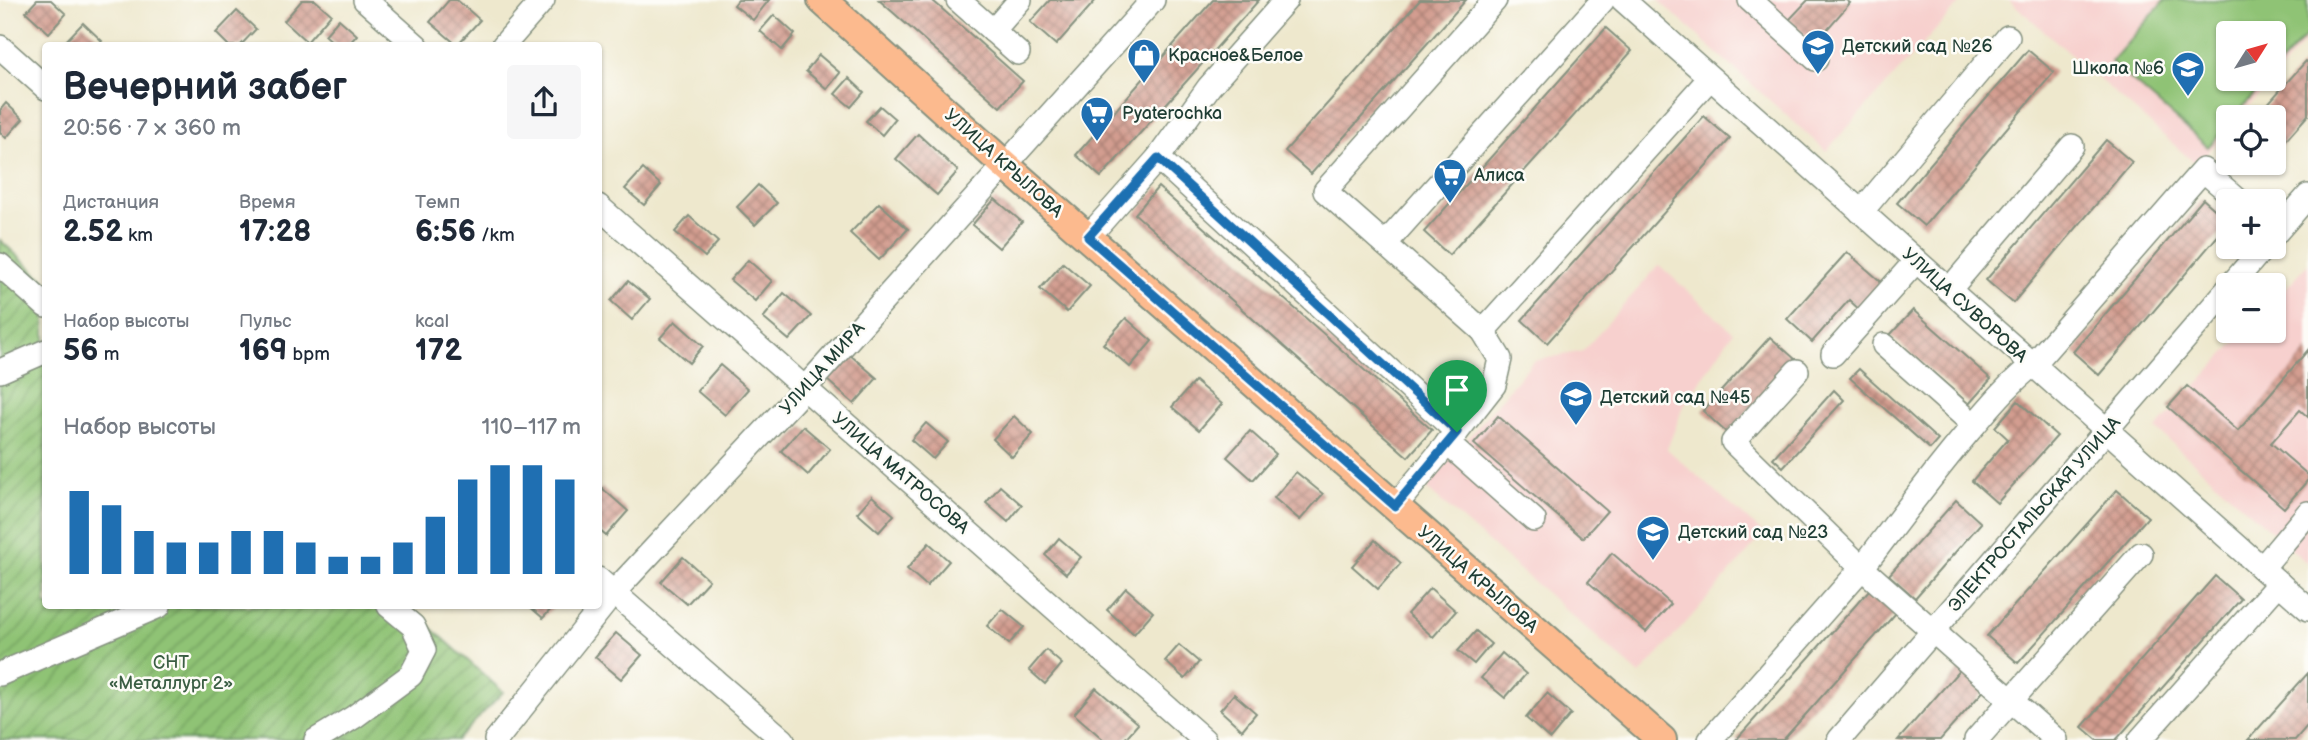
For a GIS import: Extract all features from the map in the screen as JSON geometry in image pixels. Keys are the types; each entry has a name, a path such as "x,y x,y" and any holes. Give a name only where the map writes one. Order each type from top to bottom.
{"main road":[{"name":"УЛИЦА КРЫЛОВА","path":"822,0 1006,166 1662,740"}],"street":[{"path":"365,0 412,42"},
{"path":"506,42 543,0"},
{"path":"958,0 1018,53"},
{"path":"993,31 1020,0"},
{"name":"УЛИЦА МИРА","path":"606,586 805,388 1153,0"},
{"path":"1088,237 1158,158 1209,87 1286,0"},
{"path":"1395,506 1494,385 1500,359 1483,331 1325,191 1496,0"},
{"path":"1385,244 1603,0"},
{"name":"УЛИЦА СУВОРОВА","path":"1623,0 2308,608"},
{"path":"1750,0 1816,59"},
{"path":"1861,212 2008,37"},
{"path":"0,47 42,84"},
{"path":"1483,331 1710,78"},
{"path":"1949,290 2072,146"},
{"path":"1158,158 1452,438 1534,520"},
{"path":"1710,740 1862,568 1974,425 2012,382 2033,365 2203,170 2225,189"},
{"name":"ЭЛЕКТРОСТАЛЬСКАЯ УЛИЦА","path":"2286,221 2308,196"},
{"name":"УЛИЦА МАТРОСОВА","path":"602,210 1204,740"},
{"name":"ЭЛЕКТРОСТАЛЬСКАЯ УЛИЦА","path":"2241,273 2253,259"},
{"path":"1833,354 1916,261"},
{"path":"0,265 42,302"},
{"name":"ЭЛЕКТРОСТАЛЬСКАЯ УЛИЦА","path":"1841,739 2216,302"},
{"path":"1884,345 1974,425"},
{"path":"0,371 42,353"},
{"path":"1797,370 1733,442 1862,568 2056,740"},
{"path":"2140,740 2270,575 2308,513"},
{"path":"1976,740 2141,554"},
{"path":"606,586 783,740"},
{"path":"0,674 152,609"},
{"path":"316,740 354,717 411,675 424,650 413,626 393,609"},
{"name":"УЛИЦА МИРА","path":"496,740 590,609"}],"shaded area":[{"name":"Детский сад №26","path":"1658,0 1963,0 1826,151"},
{"name":"Школа №6","path":"2009,0 2308,0 2308,38 2286,63 2286,21 2216,21 2216,91 2262,91 2250,105 2216,105 2216,144 2197,165"},
{"path":"2308,264 2308,564 2156,429 2235,343 2286,343 2286,288"},
{"name":"Детский сад №45","path":"1659,265 1733,332 1684,405 1667,449 1764,534 1640,675 1426,488 1533,361 1583,351"}],"green space":[{"path":"2165,0 2308,0 2308,33 2286,58 2286,21 2216,21 2216,91 2257,91 2245,105 2216,105 2216,138 2208,147 2111,62"},
{"name":"СНТ «Металлург 2»","path":"0,240 42,278 42,609 410,609 503,692 457,740 0,740"}],"building":[{"path":"37,0 51,0 66,14 49,33 26,12"},
{"path":"302,0 315,0 331,14 307,42 284,21"},
{"path":"449,0 457,0 480,20 460,42 453,42 430,22"},
{"path":"738,0 769,0 753,20 734,5"},
{"path":"879,0 932,0 1023,81 1000,107"},
{"path":"1050,0 1096,0 1056,45 1030,22"},
{"path":"1213,0 1259,0 1101,177 1076,155"},
{"path":"1420,0 1466,0 1311,174 1285,151"},
{"path":"1808,0 1846,0 1850,3 1815,43 1789,20"},
{"path":"237,11 256,29 244,42 225,42 216,33"},
{"path":"774,15 795,34 782,50 760,31"},
{"path":"339,19 357,35 351,42 333,42 325,35"},
{"path":"83,23 102,41 101,42 65,42"},
{"path":"1606,28 1632,51 1449,255 1424,232"},
{"path":"2028,50 2054,72 1924,226 1897,203"},
{"path":"819,55 840,73 827,89 806,71"},
{"path":"2306,61 2308,115 2286,140 2286,105 2267,105 2279,91 2286,91 2286,83"},
{"path":"849,78 864,92 851,107 835,94"},
{"path":"6,103 23,119 6,138 0,132 0,110"},
{"path":"880,106 895,119 882,135 866,121"},
{"path":"1704,116 1730,139 1547,343 1522,320"},
{"path":"918,134 958,171 937,195 896,159"},
{"path":"2106,140 2132,162 2013,303 1986,280"},
{"path":"643,169 661,185 644,205 625,189"},
{"path":"758,185 777,203 755,225 737,207"},
{"path":"1158,187 1432,430 1408,457 1135,214"},
{"path":"995,199 1022,222 999,248 972,225"},
{"path":"2203,199 2216,210 2216,238 2099,375 2073,352"},
{"path":"879,203 908,229 879,260 850,233"},
{"path":"689,216 718,242 705,257 675,232"},
{"path":"1847,252 1886,286 1863,313 1849,300 1812,342 1787,319"},
{"path":"748,260 772,281 755,301 730,280"},
{"path":"1063,263 1090,286 1067,312 1040,289"},
{"path":"628,281 650,299 632,320 611,301"},
{"path":"784,293 811,316 789,340 763,318"},
{"path":"1913,310 1991,379 1969,404 1890,335"},
{"path":"1126,318 1152,341 1130,367 1103,344"},
{"path":"675,321 703,346 689,363 660,338"},
{"path":"1770,337 1795,359 1728,434 1703,411"},
{"path":"2308,350 2308,417 2300,410 2271,443 2308,475 2308,480 2284,508 2168,407 2187,386 2238,431"},
{"path":"849,354 877,378 854,404 827,380"},
{"path":"720,365 748,389 725,415 697,391"},
{"path":"1859,369 1938,440 1930,449 1850,378"},
{"path":"1195,381 1222,404 1199,430 1172,407"},
{"path":"1834,390 1844,400 1783,467 1773,458"},
{"path":"2018,401 2057,436 1997,503 1972,481 2008,439 1995,427"},
{"path":"1014,416 1033,434 1012,457 993,439"},
{"path":"1498,416 1607,511 1583,538 1474,444"},
{"path":"926,423 948,442 933,459 911,440"},
{"path":"803,426 830,449 808,475 781,451"},
{"path":"1250,431 1276,454 1253,480 1227,457"},
{"path":"1296,472 1323,494 1300,520 1274,498"},
{"path":"1000,486 1022,505 1008,522 986,503"},
{"path":"602,488 628,511 606,536 602,532"},
{"path":"2117,490 2148,517 2018,663 1987,636"},
{"path":"872,496 894,515 879,532 857,513"},
{"path":"1956,500 1981,523 1915,598 1889,575"},
{"path":"1059,538 1081,557 1066,574 1045,555"},
{"path":"1375,540 1401,563 1378,589 1352,566"},
{"path":"929,543 949,561 927,586 907,569"},
{"path":"1612,553 1671,604 1646,632 1588,582"},
{"path":"683,557 709,580 687,604 661,582"},
{"path":"2215,576 2241,599 2116,740 2097,740 2082,727"},
{"path":"1126,588 1153,612 1134,634 1107,610"},
{"path":"1430,588 1456,611 1433,637 1407,614"},
{"path":"1870,589 1896,613 1783,740 1736,740"},
{"path":"532,609 551,609 543,618"},
{"path":"1002,609 1024,627 1009,644 987,626"},
{"path":"1476,631 1491,644 1474,664 1458,651"},
{"path":"616,633 642,655 621,679 595,657"},
{"path":"1179,645 1199,662 1185,679 1165,661"},
{"path":"1046,650 1062,664 1045,684 1029,670"},
{"path":"1502,653 1526,674 1505,698 1481,678"},
{"path":"1963,666 1987,687 1940,740 1898,740"},
{"path":"2308,673 2308,725 2295,740 2248,740"},
{"path":"1096,688 1138,724 1124,740 1104,740 1074,714"},
{"path":"1547,693 1571,714 1550,739 1526,718"},
{"path":"1234,694 1256,713 1242,730 1220,710"}],"place":[{"name":"Детский сад №26","path":"1818,76"},
{"name":"Красное&Белое","path":"1144,85"},
{"name":"Школа №6","path":"2188,98"},
{"name":"Pyaterochka","path":"1097,143"},
{"name":"Алиса","path":"1450,205"},
{"name":"Детский сад №45","path":"1576,427"},
{"name":"Детский сад №23","path":"1653,562"}],"route":[{"path":"1158,158 1457,432 1395,506 1088,237 1158,158"}]}
